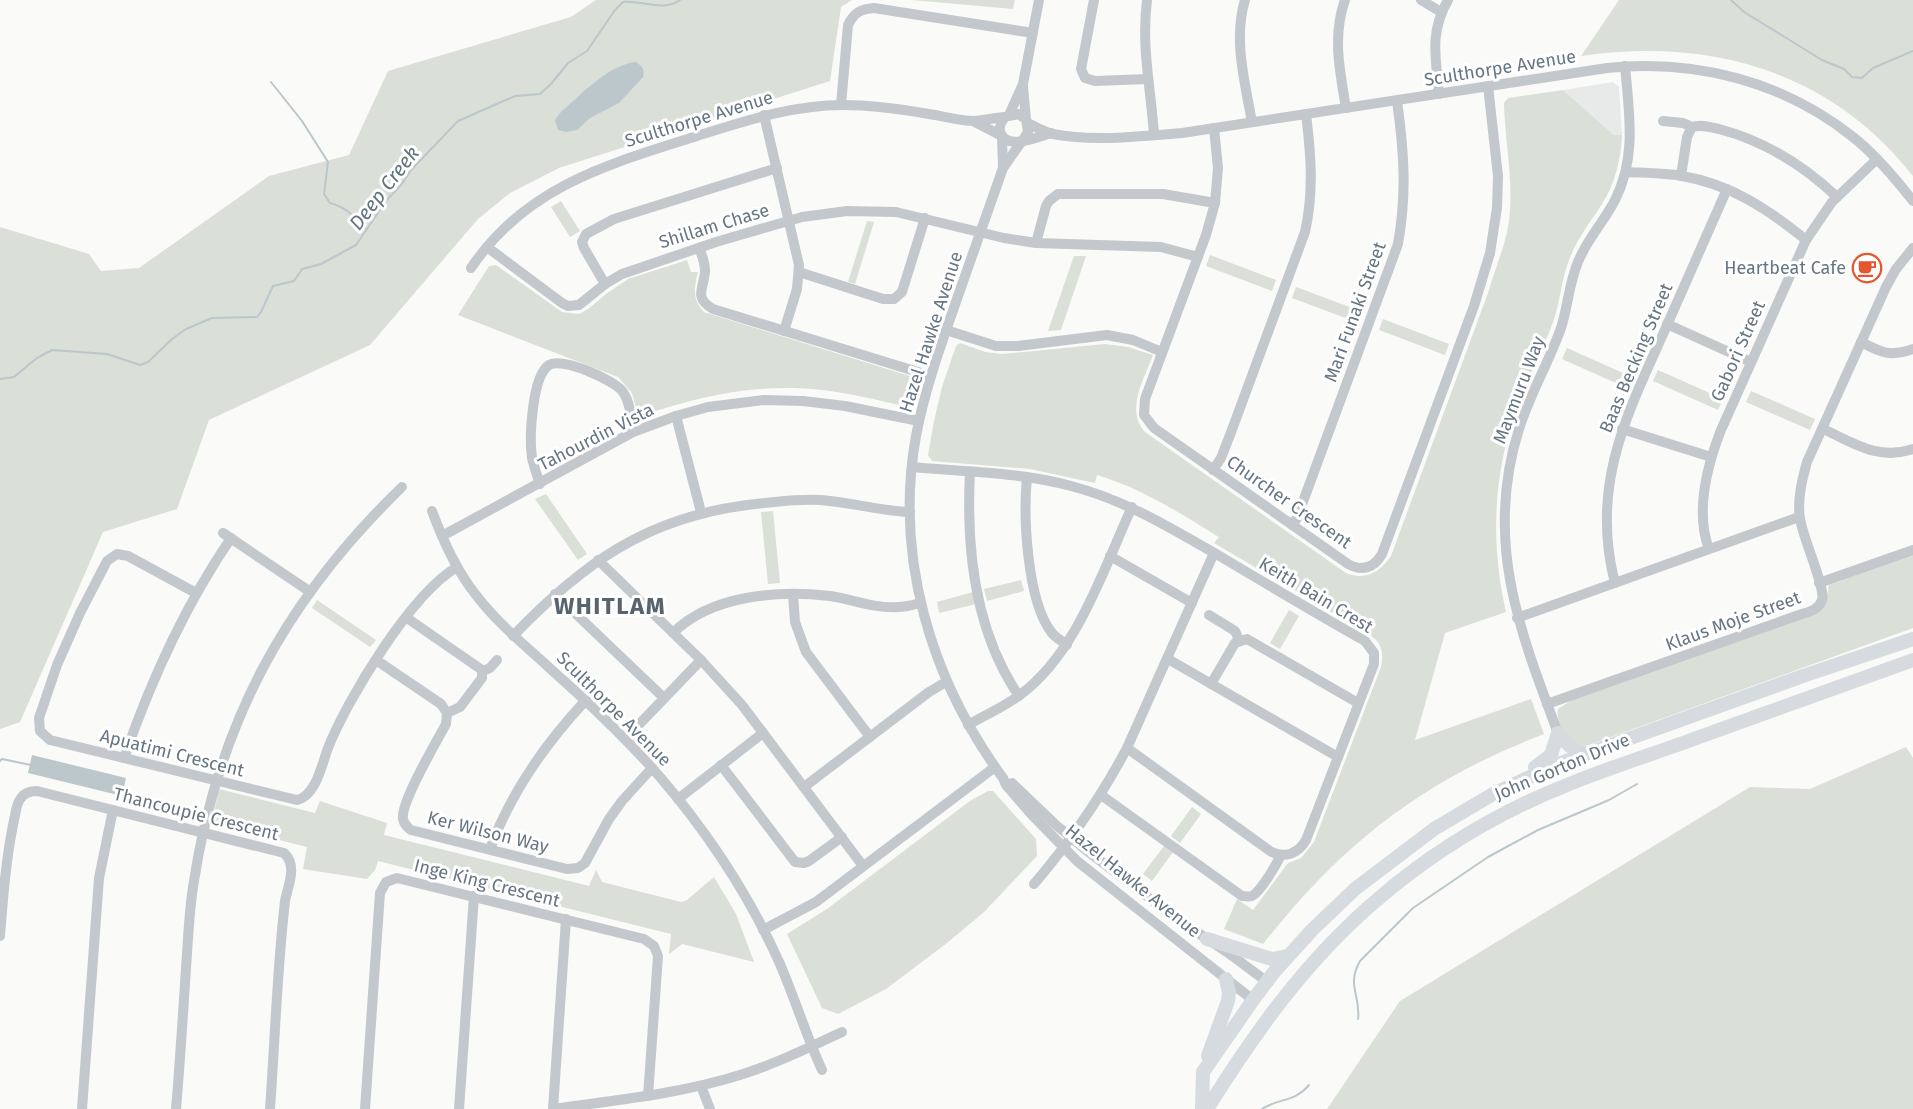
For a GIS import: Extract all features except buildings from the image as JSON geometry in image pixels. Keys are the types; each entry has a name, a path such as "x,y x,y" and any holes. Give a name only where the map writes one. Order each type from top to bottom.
{"main road":[{"name":"John Gorton Drive","path":"1203,1072 1252,1000 1287,956 1348,895 1399,854 1452,818 1529,777 1587,753 1913,639"},
{"name":"John Gorton Drive","path":"1207,1109 1270,1013 1331,945 1376,900 1454,843 1501,816 1591,776 1913,660"},
{"path":"1558,733 1571,748 1587,753"},
{"path":"1529,777 1536,765 1551,755 1558,733"},
{"path":"1207,939 1272,959 1287,956"},
{"path":"1202,1109 1203,1072 1228,1001 1226,979"},
{"path":"1266,981 1285,995"},
{"path":"1252,1000 1270,1013"}],"street":[{"path":"1023,84 1028,132 1022,140 1009,142 1002,136 1000,123 1007,116 1023,84 1039,0"},
{"path":"1094,0 1081,69 1085,78 1095,81 1149,79"},
{"path":"1147,0 1144,41 1154,135"},
{"path":"1245,0 1240,45 1252,123"},
{"path":"1345,0 1337,39 1346,108"},
{"path":"1421,0 1441,12"},
{"path":"1439,94 1434,46 1441,12 1448,0"},
{"path":"841,105 848,25 852,17 863,9 874,8 1033,33"},
{"name":"Sculthorpe Avenue","path":"1022,140 1051,134 1091,137 1154,135 1252,123 1626,66 1687,67 1728,75 1764,86 1792,98 1827,118 1854,137 1877,159 1913,201"},
{"name":"Maymuru Way","path":"1558,733 1517,618 1507,572 1504,533 1506,487 1515,442 1524,414 1560,330 1577,263 1588,241 1614,203 1626,172 1630,147 1630,122 1626,66"},
{"name":"Churcher Crescent","path":"1214,128 1218,168 1215,203 1198,257 1145,399 1143,411 1146,419 1154,428 1213,470 1353,567 1368,568 1375,564 1382,554 1474,306 1491,246 1497,208 1498,176 1488,86"},
{"name":"Mari Funaki Street","path":"1292,525 1297,518 1398,244 1404,211 1405,165 1397,100"},
{"name":"Sculthorpe Avenue","path":"471,268 487,247 518,216 534,203 580,176 620,160 764,115 806,107 841,105 897,108 973,121 1002,136"},
{"path":"1007,116 1018,114 1027,121"},
{"path":"1213,470 1221,458 1230,435 1305,232 1312,185 1306,114"},
{"path":"764,115 796,249 799,272 797,289 784,331"},
{"name":"Sculthorpe Avenue","path":"973,121 1007,116"},
{"name":"Sculthorpe Avenue","path":"1027,121 1051,134"},
{"path":"1663,121 1683,123 1692,128"},
{"path":"1681,176 1687,137 1692,128 1701,125 1765,146 1801,166 1837,197"},
{"name":"Hazel Hawke Avenue","path":"1002,136 1003,168"},
{"name":"Hazel Hawke Avenue","path":"1022,140 1003,168 946,330 919,421 912,467 910,512 914,564 920,603 929,637 946,682 968,725 1018,800 1063,848 1252,1000"},
{"name":"Gabori Street","path":"1709,549 1704,534 1705,486 1721,430 1806,240 1823,212 1877,159"},
{"path":"605,284 584,248 582,242 586,234 614,219 777,168"},
{"path":"1626,172 1681,176 1727,189 1763,207 1806,240"},
{"name":"Baas Becking Street","path":"1615,583 1608,543 1607,510 1613,464 1622,429 1727,189"},
{"path":"1036,243 1049,201 1064,193 1163,194 1215,203"},
{"name":"Shillam Chase","path":"487,247 568,306 579,305 605,284 640,267 789,220 819,213 896,212 1036,243 1161,247 1198,257"},
{"path":"799,272 883,299 894,299 902,292 925,218"},
{"path":"699,248 705,270 700,292 706,304 713,309 931,376"},
{"name":"Klaus Moje Street","path":"1547,704 1815,609 1822,599 1799,516 1802,479 1807,462 1886,287 1913,248"},
{"path":"1900,264 1913,259"},
{"path":"1667,324 1751,362"},
{"path":"946,330 996,346 1018,346 1107,335 1133,340 1162,352"},
{"path":"1861,342 1889,354 1899,354 1913,349"},
{"path":"540,484 532,456 532,413 543,372 550,364 563,363 612,381 620,387 627,400 633,432"},
{"name":"Tahourdin Vista","path":"442,536 633,432 676,416 736,403 785,400 836,404 919,421"},
{"path":"676,416 701,512"},
{"path":"1622,429 1712,457"},
{"path":"1822,429 1878,453 1898,454 1913,449"},
{"name":"Keith Bain Crest","path":"912,467 1027,477 1069,485 1132,507 1369,645 1375,659 1304,844 1292,854 1281,855"},
{"path":"970,472 969,526 977,587 996,650 1019,696"},
{"path":"1027,477 1025,523 1031,573 1047,625 1053,634 1067,645"},
{"path":"176,1109 192,890 216,781 233,731 255,682 280,636 309,591 371,517 402,487"},
{"path":"513,636 555,594 598,560 634,538 701,512 790,500 850,503 910,512"},
{"path":"968,725 1019,696 1046,671 1067,645 1080,624 1132,507"},
{"name":"Sculthorpe Avenue","path":"432,511 457,567 486,608 513,636 586,700 625,739 678,799 724,863 763,930 779,963 822,1070"},
{"path":"1517,618 1799,516"},
{"path":"124,758 168,646 227,536 309,591"},
{"path":"1819,583 1913,550"},
{"path":"1034,884 1071,838 1101,795 1127,748 1214,553"},
{"name":"Apuatimi Crescent","path":"196,593 128,556 119,554 106,562 57,665 38,721 42,735 50,740 299,800 312,790 330,744 351,701 376,660 407,618 442,578 457,567"},
{"path":"1110,556 1192,603"},
{"path":"598,560 701,660 742,705 863,866"},
{"path":"555,594 664,698"},
{"path":"793,594 795,622 806,652 870,737"},
{"path":"673,633 689,619 714,608 758,597 793,594 831,596 887,607 903,607 920,603"},
{"path":"1209,615 1235,631 1239,640"},
{"path":"407,618 483,671"},
{"path":"1211,684 1231,648 1239,640 1247,639 1358,703"},
{"path":"1168,659 1338,757"},
{"path":"376,660 441,704 447,713 459,708 482,678 483,671"},
{"path":"483,671 498,660"},
{"path":"625,739 701,660"},
{"path":"804,787 928,692 946,682"},
{"path":"490,849 503,816 526,774 561,726 586,700"},
{"name":"Ker Wilson Way","path":"447,713 446,724 416,780 403,813 403,820 411,830 567,869 579,868 586,861 603,829 622,801 652,768"},
{"path":"678,799 763,733"},
{"path":"1101,795 1242,896 1248,897 1255,894 1275,866 1281,855 1270,851 1127,748"},
{"path":"721,765 795,862 809,861 842,837"},
{"path":"763,930 816,902 995,767"},
{"name":"Hazel Hawke Avenue","path":"1003,778 1012,783 1071,838 1174,917 1266,981"},
{"name":"Thancoupie Crescent","path":"0,936 6,865 13,824 21,797 30,792 38,791 285,854 291,863 284,915 270,1109"},
{"path":"82,1109 98,886 113,810"},
{"name":"Inge King Crescent","path":"365,1109 381,888 388,880 397,878 647,940 656,948 658,957 648,1096"},
{"path":"459,1109 474,897"},
{"path":"566,920 553,1109 600,1106 702,1086 778,1062 842,1032"},
{"path":"702,1086 711,1109"}],"shaded area":[{"path":"596,0 852,0 841,7 830,81 559,168 510,193 478,219 370,345 209,420 177,509 103,532 20,722 0,729 0,227 89,254 101,271 139,268 269,176 349,155 388,71 571,17"},
{"path":"912,0 1015,0 1013,9"},
{"path":"1619,0 1913,0 1913,176 1880,140 1845,110 1806,87 1765,70 1721,58 1676,52 1629,51 1581,56"},
{"path":"636,62 644,72 643,77 619,103 590,118 577,130 566,132 558,130 555,120 587,89 615,69"},
{"path":"1613,82 1619,87 1622,135 1614,135 1563,90"},
{"path":"1563,90 1614,135 1622,135 1619,162 1607,196 1581,235 1571,255 1552,325 1522,395 1503,456 1496,533 1506,612 1445,633 1415,740 1531,699 1544,734 1460,772 1388,818 1324,875 1263,944 1224,929 1237,899 1253,910 1288,863 1301,858 1314,842 1381,667 1380,645 1370,635 1214,543 1219,537 1190,519 1113,480 1097,475 1095,483 1030,469 932,461 928,455 934,421 942,387 956,346 960,343 985,352 1002,354 1105,344 1128,347 1153,355 1141,384 1136,404 1139,423 1145,432 1346,573 1360,576 1372,574 1391,556 1504,244 1510,209 1510,174 1504,103 1508,98"},
{"path":"561,201 580,231 570,237 551,207"},
{"path":"867,221 874,222 855,284 848,282"},
{"path":"1210,255 1276,280 1272,291 1206,266"},
{"path":"1074,256 1086,256 1061,330 1048,331"},
{"path":"687,260 691,272 698,272 695,293 697,303 704,312 916,378 909,402 904,406 832,391 776,388 709,396 644,415 637,412 632,393 618,377 458,315 489,266 496,265 562,312 579,314 628,279"},
{"path":"1296,287 1363,312 1359,323 1292,298"},
{"path":"1383,319 1449,344 1445,355 1379,330"},
{"path":"1567,348 1632,377 1627,388 1562,359"},
{"path":"1658,370 1723,399 1718,410 1653,381"},
{"path":"1751,391 1815,419 1810,430 1746,402"},
{"path":"546,494 587,554 578,560 535,499"},
{"path":"773,511 780,583 768,584 761,512"},
{"path":"1913,554 1913,628 1589,745 1582,745 1570,739 1559,722 1558,709 1572,700 1817,613 1827,596 1829,585"},
{"path":"1021,580 1024,591 987,601 984,589"},
{"path":"973,592 976,604 939,613 937,602"},
{"path":"317,600 376,640 370,647 312,608"},
{"path":"1289,610 1299,616 1280,649 1270,643"},
{"path":"1906,747 1913,758 1913,1109 1327,1109 1400,1001 1750,787 1810,789"},
{"path":"32,755 126,778 122,796 28,773"},
{"path":"219,789 315,813 320,801 387,823 384,835 589,886 596,870 602,882 681,902 687,900 714,877 736,914 754,962 682,944 669,954 671,934 378,861 375,870 367,879 303,869 307,847 212,823"},
{"path":"988,791 993,791 1036,839 1037,856 984,912 886,989 838,1014 822,1008 787,934 827,909 970,801"},
{"path":"1192,807 1201,814 1180,843 1171,836"},
{"path":"1164,846 1173,852 1152,881 1143,874"}],"waterway":[{"name":"Deep Creek","path":"0,379 14,377 37,358 52,350 107,354 140,365 148,362 186,329 212,318 257,317 273,286 294,281 302,269 321,264 356,245 386,201 412,169 458,121 515,96 540,94 568,63 587,51 623,2 667,5 680,0"},
{"name":"Deep Creek","path":"1731,0 1744,12 1822,60 1844,69 1852,77 1862,78 1873,68 1913,51"},
{"path":"271,82 302,121 328,162 324,194 330,203 346,210 366,229"},
{"path":"0,761 2,759 31,765"},
{"path":"1358,1019 1354,977 1360,961 1413,908 1488,857 1538,830 1609,800 1637,784"},
{"path":"1262,1109 1298,1094 1309,1085"}],"place":[{"name":"Heartbeat Cafe","path":"1867,268"}],"district":[{"name":"WHITLAM","path":"610,606"}]}
